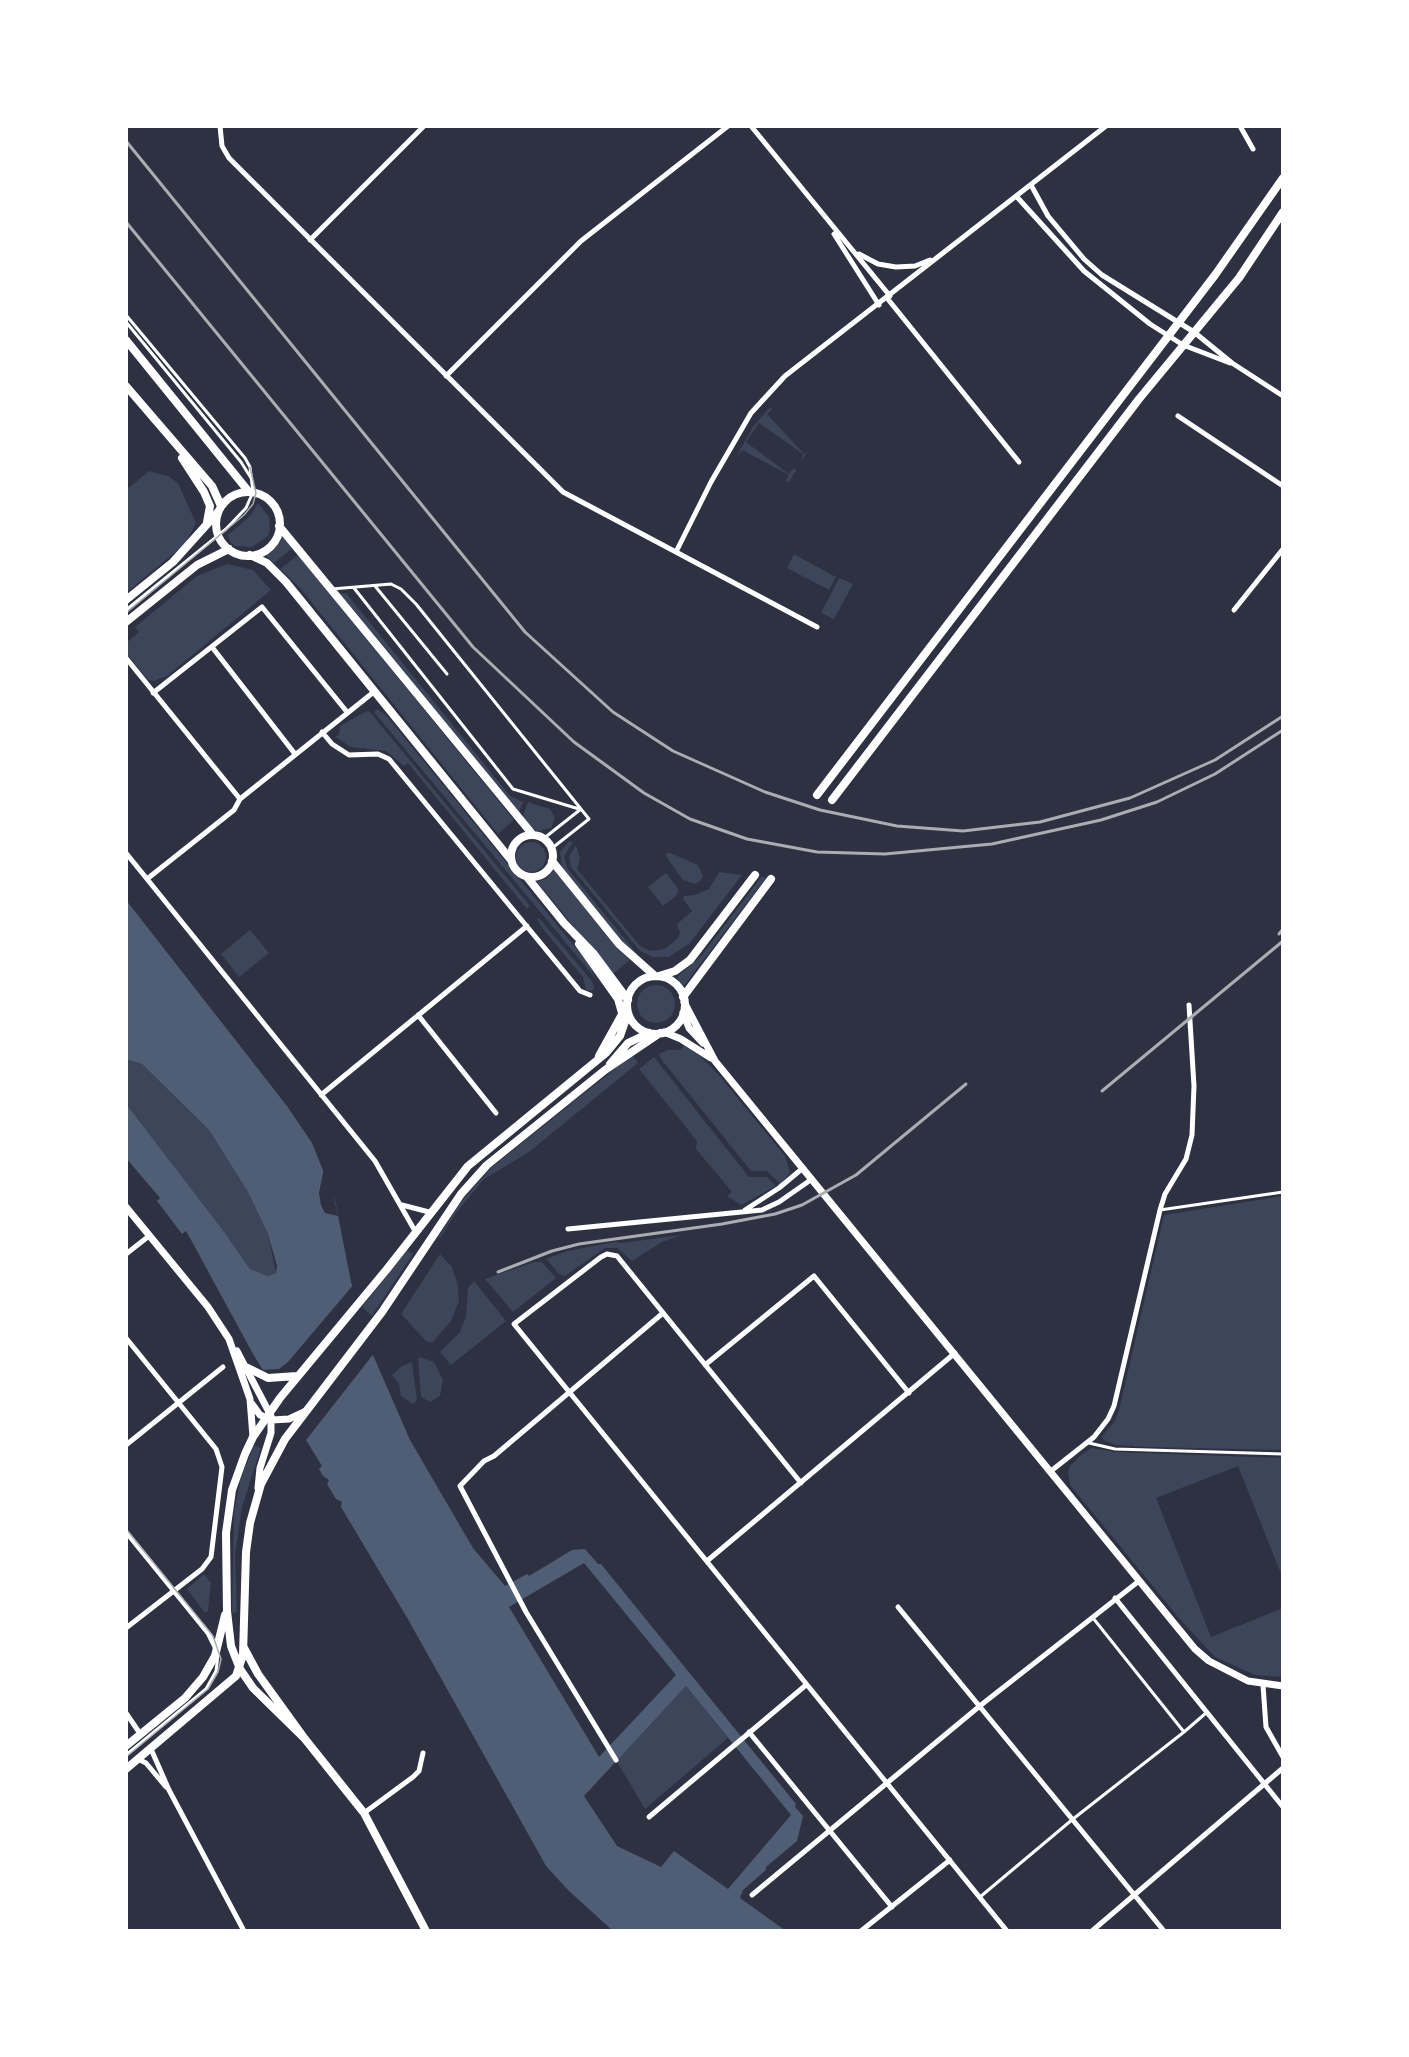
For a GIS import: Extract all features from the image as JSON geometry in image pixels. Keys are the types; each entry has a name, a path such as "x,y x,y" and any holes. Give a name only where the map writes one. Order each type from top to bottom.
{"main road":[{"path":"817,795 1215,275 1283,178"},
{"path":"832,800 1183,345 1239,278 1283,212"},
{"path":"126,340 251,492 271,502 276,509 279,526 533,836 543,839 551,849 552,861 619,944 657,976 674,983 684,999"},
{"path":"126,386 212,486 220,508 216,526 218,536 229,549 250,555 275,569 511,860 516,871 527,877 564,923 626,1008"},
{"path":"170,439 204,492 210,506 206,525"},
{"path":"126,600 173,562 234,495 251,492"},
{"path":"250,555 259,554 273,543 279,526"},
{"path":"126,622 197,565 229,549"},
{"path":"511,860 516,842 533,836"},
{"path":"527,877 543,874 552,861"},
{"path":"305,1739 253,1688 240,1669 231,1646 227,1611 227,1520 239,1469 253,1437 297,1376 360,1302 429,1212 468,1166 597,1060 637,983 675,971 690,960 755,875"},
{"path":"126,1769 210,1701 240,1669 244,1647 244,1575 250,1523 258,1492 291,1423 304,1412 368,1330 473,1179 605,1070 676,1025 683,1013 684,999 771,879"},
{"path":"564,923 593,953 638,1027 649,1033"},
{"path":"605,1070 628,1043 649,1033 662,1033"},
{"path":"248,1368 264,1376 279,1379 297,1376"},
{"path":"126,1746 193,1689 209,1668 217,1651 227,1611"},
{"path":"244,1647 257,1672 305,1739 364,1814 426,1931"}],"street":[{"path":"220,126 222,146 229,159 563,492 817,627"},
{"path":"310,240 424,126"},
{"path":"446,376 580,241 728,126"},
{"path":"751,126 818,211 852,249 1019,462"},
{"path":"676,552 712,480 751,413 785,376 1106,126"},
{"path":"1240,126 1253,149"},
{"path":"1031,185 1048,216 1084,259 1117,286 1194,332 1232,363 1283,396"},
{"path":"1017,197 1084,271 1183,345 1232,363"},
{"path":"818,211 879,305"},
{"path":"852,249 878,264 896,267 915,267 944,252"},
{"path":"1178,416 1283,486"},
{"path":"1234,610 1283,549"},
{"path":"153,693 262,607 346,712"},
{"path":"212,646 295,754"},
{"path":"126,658 240,799"},
{"path":"147,879 234,810 240,799 375,691"},
{"path":"322,732 332,744 349,755 378,754 389,759 580,992 590,995"},
{"path":"126,853 375,1161 415,1231"},
{"path":"321,1095 527,926"},
{"path":"684,999 715,1061 1195,1649 1229,1672 1263,1685 1283,1686"},
{"path":"1051,1471 1089,1443 1104,1426 1114,1406 1160,1210 1165,1194 1186,1159 1192,1135 1194,1086 1189,1005"},
{"path":"683,1013 695,1036 707,1047"},
{"path":"418,1015 496,1113"},
{"path":"662,1033 687,1042 715,1061"},
{"path":"744,1211 779,1188 803,1168"},
{"path":"568,1229 762,1210 779,1202 812,1179"},
{"path":"402,1205 429,1212"},
{"path":"126,1207 208,1307 248,1368 269,1416 271,1432 260,1468 258,1492"},
{"path":"126,1254 149,1236"},
{"path":"801,1484 617,1256 607,1254 514,1324 1007,1931"},
{"path":"705,1365 814,1276 909,1393"},
{"path":"616,1760 520,1601 460,1486 484,1461 494,1456 663,1313"},
{"path":"126,1338 216,1449 221,1461 211,1557 202,1569 126,1628"},
{"path":"229,1339 256,1410 291,1423"},
{"path":"707,1561 955,1353"},
{"path":"126,1445 223,1367"},
{"path":"250,1399 253,1437"},
{"path":"126,1532 212,1640 217,1651"},
{"path":"752,1895 981,1706 1139,1581"},
{"path":"1115,1598 1283,1807"},
{"path":"898,1607 1164,1931"},
{"path":"649,1817 806,1685"},
{"path":"1263,1685 1266,1727 1283,1756"},
{"path":"126,1713 141,1735"},
{"path":"749,1732 892,1907"},
{"path":"151,1749 168,1790 244,1931"},
{"path":"364,1814 419,1771 423,1753"},
{"path":"138,1759 146,1763 168,1790"},
{"path":"1092,1931 1136,1896 1139,1889 1283,1768"},
{"path":"861,1931 950,1860"}],"lane":[{"path":"126,315 245,458 250,468 251,478 251,492 246,508 218,536 126,610"},
{"path":"126,322 241,462 251,478"},
{"path":"330,589 391,584 405,592 589,819 551,849"},
{"path":"375,586 447,674"},
{"path":"354,588 513,789 581,809"},
{"path":"543,839 581,809"},
{"path":"1160,1210 1283,1192"},
{"path":"1089,1443 1115,1449 1283,1454"},
{"path":"1093,1618 1184,1732"},
{"path":"126,1755 206,1689 216,1671 217,1651"},
{"path":"980,1897 1207,1712"}],"shaded area":[{"path":"770,407 772,409 767,414 804,454 808,451 801,461 803,454 759,423 746,442 789,474 794,468 796,470 789,482 786,481 789,475 742,450 736,457 753,427"},
{"path":"149,471 168,476 178,483 196,523 185,544 126,593 126,490"},
{"path":"258,503 269,517 268,536 252,547 235,546 230,542 228,535 251,515"},
{"path":"283,535 293,548 274,563 264,554"},
{"path":"794,554 836,577 829,590 787,568"},
{"path":"298,555 514,820 498,834 300,588 280,569"},
{"path":"227,564 253,570 271,590 167,676 154,681 148,680 126,653 126,643 139,632 135,627 197,576"},
{"path":"839,578 853,584 834,619 821,613"},
{"path":"346,593 510,796 523,802 518,815 339,594"},
{"path":"377,709 386,715 589,964 596,979 374,712"},
{"path":"367,711 530,906 527,909 408,763 404,766 386,751 350,747 335,736 339,735 340,726"},
{"path":"528,802 550,809 555,818 551,828 537,831 522,819"},
{"path":"569,841 573,842 564,856 567,868 637,954 634,957 562,867 560,852"},
{"path":"531,842 537,843 545,851 545,863 537,871 531,872 525,871 517,863 516,857 517,851 525,843"},
{"path":"576,845 580,859 577,869 640,946 650,951 665,949 678,938 680,933 677,924 692,911 683,899 684,896 695,895 709,889 719,872 742,875 690,943 669,957 653,957 640,951 571,867 569,857"},
{"path":"668,852 698,865 703,876 700,881 695,884 683,880 665,855"},
{"path":"554,869 630,960 613,974 537,882 547,878"},
{"path":"666,873 679,890 676,896 663,906 648,887"},
{"path":"762,876 766,878 683,987 677,977 701,956"},
{"path":"126,900 287,1106 312,1143 335,1200 351,1282 373,1355 410,1440 473,1548 505,1586 527,1574 529,1576 572,1550 585,1549 598,1564 601,1564 796,1804 795,1807 803,1816 797,1841 743,1890 740,1898 786,1931 613,1931 568,1890 546,1866 409,1621 341,1507 342,1502 336,1499 327,1484 329,1480 319,1469 322,1466 253,1354 186,1231 182,1234 157,1201 160,1198 126,1158 126,1104 250,1269 268,1276 276,1273 277,1266 268,1234 248,1192 209,1130 142,1064 126,1059","holes":["584,1563 676,1675 599,1757 509,1607","686,1686 791,1815 728,1889 674,1851 661,1867 617,1846 584,1796"]},
{"path":"539,918 591,980 594,986 593,991 586,990 583,977 543,929 537,919"},
{"path":"250,930 269,953 239,977 221,954"},
{"path":"656,985 669,991 675,1004 669,1017 656,1023 643,1017 637,1004 643,991"},
{"path":"684,1045 699,1055 718,1074 785,1156 790,1173 780,1184 767,1171 751,1171 661,1059 659,1054 668,1050 681,1050"},
{"path":"632,1055 638,1063 529,1152 484,1179 438,1238 461,1202 492,1167"},
{"path":"654,1057 749,1177 767,1177 776,1186 741,1205 727,1196 732,1192 696,1149 697,1141 639,1069"},
{"path":"126,1059 142,1064 209,1130 248,1192 268,1234 276,1273 268,1276 250,1269 225,1233 136,1120 126,1104"},
{"path":"1283,1196 1283,1450 1149,1447 1116,1445 1103,1440 1102,1436 1115,1421 1119,1410 1164,1215"},
{"path":"682,1235 662,1242 632,1261 617,1248 605,1248 565,1276 559,1274 546,1259 567,1251 615,1242"},
{"path":"407,1250 413,1254 372,1316 362,1307"},
{"path":"440,1254 452,1267 458,1285 459,1301 451,1321 432,1343 426,1341 401,1314"},
{"path":"534,1262 542,1262 556,1278 513,1312 485,1279"},
{"path":"474,1281 506,1321 451,1365 440,1352 460,1332 466,1316 468,1288"},
{"path":"418,1358 434,1362 443,1380 440,1396 430,1402 421,1397"},
{"path":"412,1362 417,1400 413,1404 401,1396 399,1384 392,1375 402,1366"},
{"path":"254,1445 261,1448 242,1507 235,1555 237,1612 232,1613 234,1513 240,1481"},
{"path":"1092,1448 1115,1452 1283,1458 1283,1579 1238,1466 1156,1498 1211,1637 1283,1608 1283,1677 1255,1675 1215,1657 1178,1617 1070,1485 1068,1473 1070,1466"},
{"path":"204,1574 211,1583 208,1611 205,1613 187,1589"},
{"path":"686,1686 728,1738 645,1809 616,1760"}],"pier":[{"path":"324,1168 331,1184 338,1216 325,1213 321,1205 319,1193"},
{"path":"354,1284 375,1352 303,1444 260,1370 279,1369 288,1362"}],"tram line":[{"path":"126,613 244,515 253,504 256,493 250,467"},
{"path":"126,1529 213,1636 221,1659 218,1672 208,1689 126,1757"}],"railway":[{"path":"126,141 525,632 613,712 673,751 765,792 820,810 897,826 963,831 1040,822 1130,798 1215,760 1283,716"},
{"path":"126,222 473,647 574,742 644,793 690,819 747,839 817,852 885,854 992,844 1101,820 1157,802 1215,774 1283,730"},
{"path":"1279,934 1283,929"},
{"path":"1102,1091 1283,941"},
{"path":"498,1272 552,1251 579,1244 722,1224 775,1214 802,1205 856,1175 966,1084"}]}
